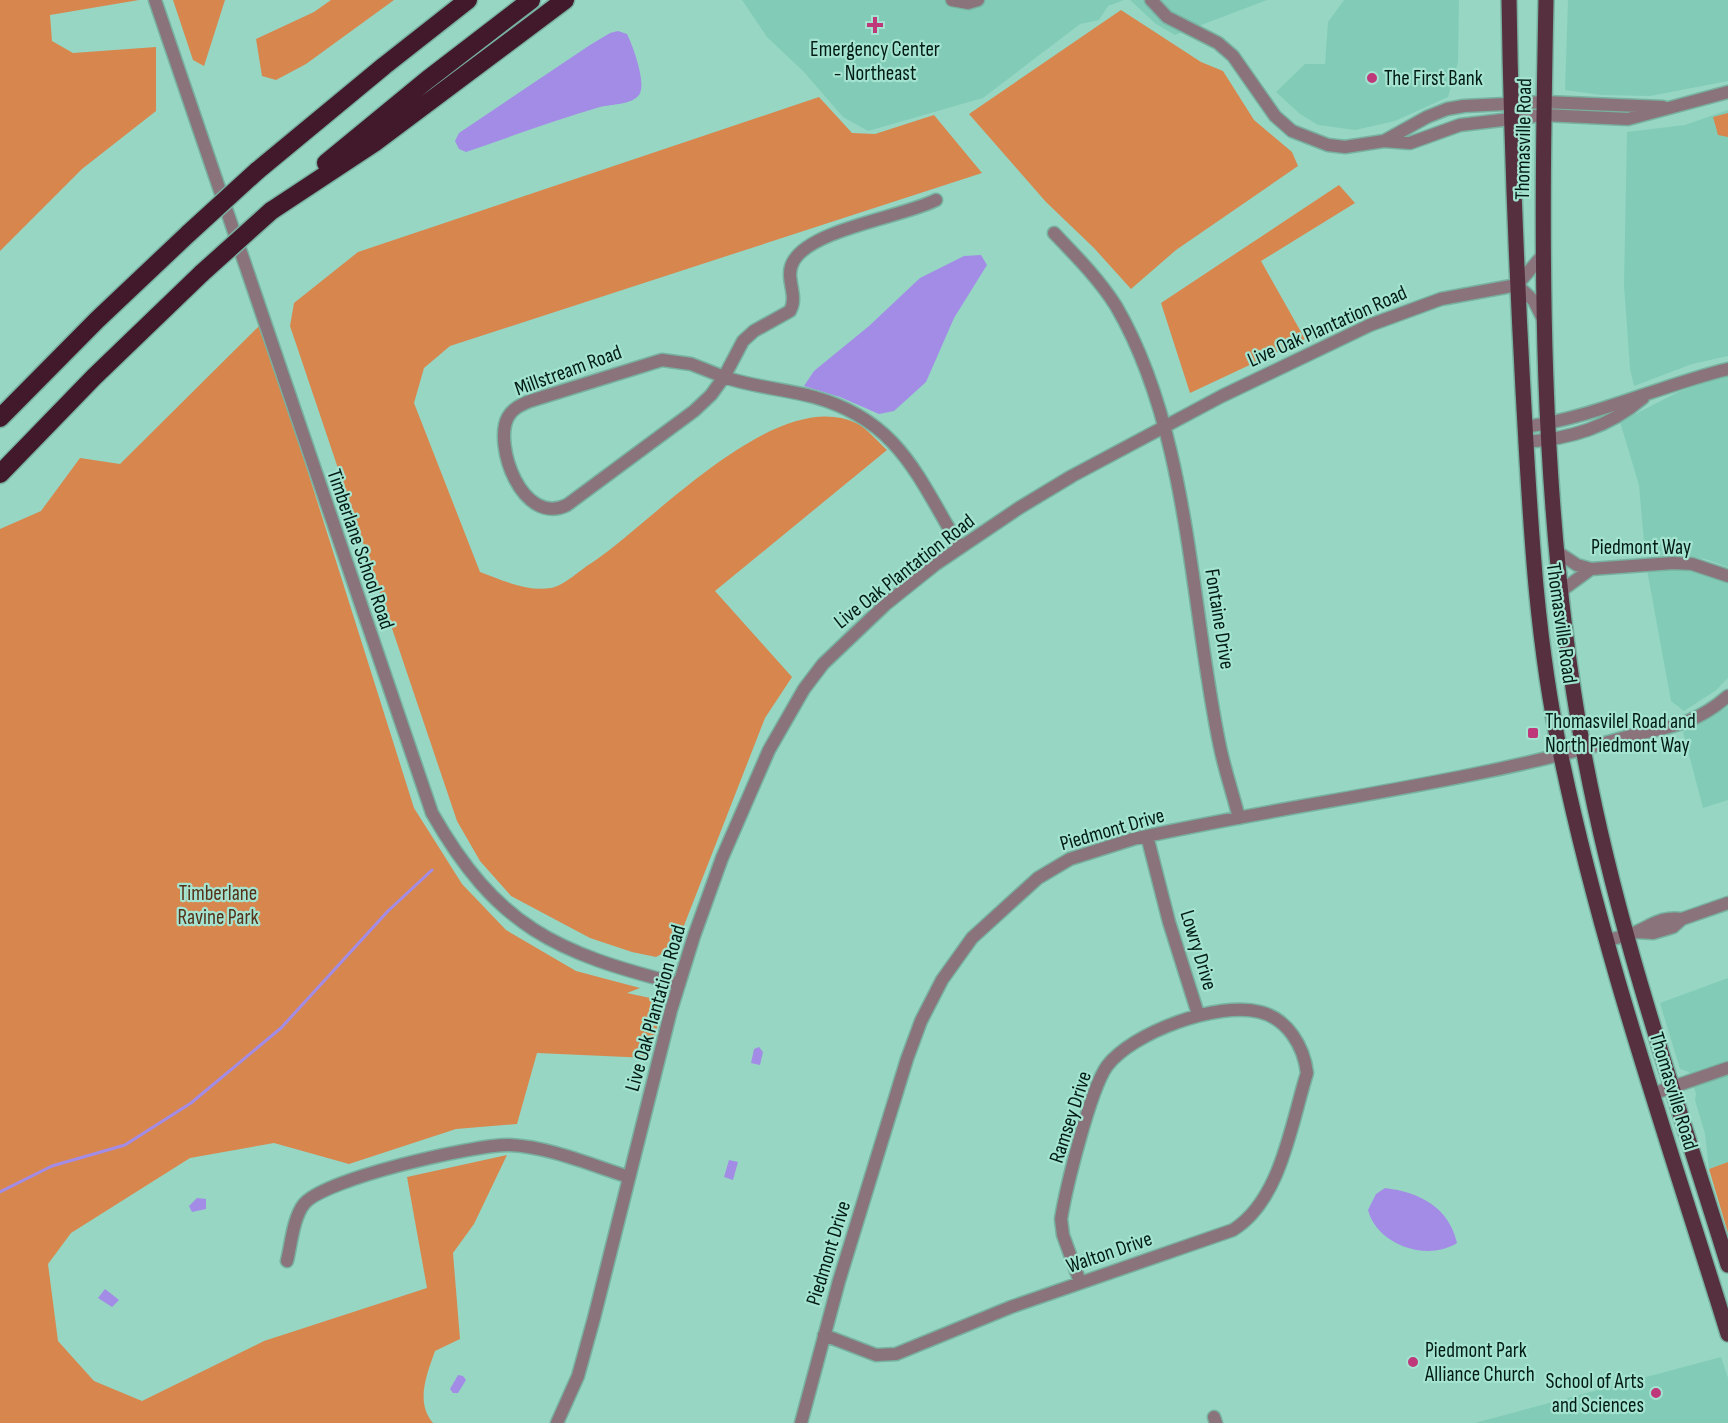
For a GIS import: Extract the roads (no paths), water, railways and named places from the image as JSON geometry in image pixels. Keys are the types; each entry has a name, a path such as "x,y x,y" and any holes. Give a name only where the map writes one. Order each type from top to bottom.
{"highway":[{"path":"320,118 450,0"},
{"path":"0,418 83,334 257,171 468,0"},
{"path":"0,474 94,376 271,211 395,106 531,0"},
{"path":"271,211 375,143 565,0"}],"main road":[{"name":"Thomasville Road","path":"1509,0 1510,103 1517,285 1535,594 1560,756 1607,940 1652,1094 1725,1317 1728,1334"},
{"name":"Thomasville Road","path":"1546,0 1542,256 1546,424 1556,551 1583,748 1632,934 1640,986 1728,1264"},
{"path":"1535,594 1561,591"},
{"path":"1684,1195 1704,1188"}],"street":[{"name":"Timberlane School Road","path":"155,0 432,813 474,877 519,921 587,959 679,984"},
{"path":"952,0 960,3 978,0"},
{"path":"1151,0 1167,17 1218,43 1233,56 1275,116 1292,130 1328,145 1345,147 1384,141 1410,143 1448,128 1511,119 1544,108"},
{"path":"1384,141 1447,109 1510,103 1628,119 1676,108 1728,92"},
{"name":"Millstream Road","path":"936,200 847,230 806,249 795,259 791,268 794,300 790,311 748,336 724,377 711,395 694,411 567,505 551,511 543,510 528,500 520,488 504,441 507,419 518,406 662,360 691,364 724,377 746,384 817,398 840,406 879,428 902,451 960,548"},
{"name":"Fontaine Drive","path":"1054,233 1091,272 1115,305 1146,372 1163,426 1186,532 1220,747 1239,818"},
{"path":"1542,256 1517,285 1534,301 1543,319"},
{"name":"Live Oak Plantation Road","path":"557,1423 578,1376 679,984 722,858 747,799 785,719 804,689 846,640 886,604 960,548 1046,492 1163,426 1331,342 1400,313 1472,291 1517,285"},
{"path":"1525,434 1546,424 1617,402 1644,397 1728,369"},
{"path":"1525,434 1548,440 1596,427 1622,416 1644,397"},
{"name":"Piedmont Way","path":"1556,551 1577,565 1591,569 1680,563 1713,569 1728,576"},
{"path":"1561,591 1591,569"},
{"name":"Piedmont Drive","path":"801,1423 824,1335 907,1059 921,1022 942,980 972,938 1038,878 1056,866 1090,851 1148,836 1560,756 1583,748 1680,725 1701,716 1728,696"},
{"name":"Lowry Drive","path":"1148,836 1169,922 1198,1014 1260,1012 1279,1021 1293,1033 1306,1064"},
{"path":"1607,940 1632,934 1653,933 1673,927 1682,919 1728,903"},
{"name":"Ramsey Drive","path":"1080,1282 1063,1234 1061,1219 1064,1200 1093,1099 1106,1068 1125,1047 1198,1014"},
{"name":"Walton Drive","path":"824,1335 876,1355 896,1354 1011,1306 1233,1230 1244,1223 1262,1205 1273,1183 1307,1073 1306,1064"},
{"path":"1652,1094 1728,1068"},
{"path":"287,1262 294,1228 304,1204 319,1194 359,1179 442,1155 510,1145 537,1149 629,1177"}],"waterway":[{"path":"0,1192 52,1166 125,1145 191,1103 281,1028 388,911 432,870"}],"place":[{"name":"Emergency Center - Northeast","path":"875,25"},
{"name":"The First Bank","path":"1372,78"},
{"name":"Thomasvilel Road and North Piedmont Way","path":"1533,733"},
{"name":"Piedmont Park Alliance Church","path":"1413,1362"},
{"name":"School of Arts and Sciences","path":"1656,1393"}],"park label":[{"name":"Timberlane Ravine Park","path":"218,905"}]}
